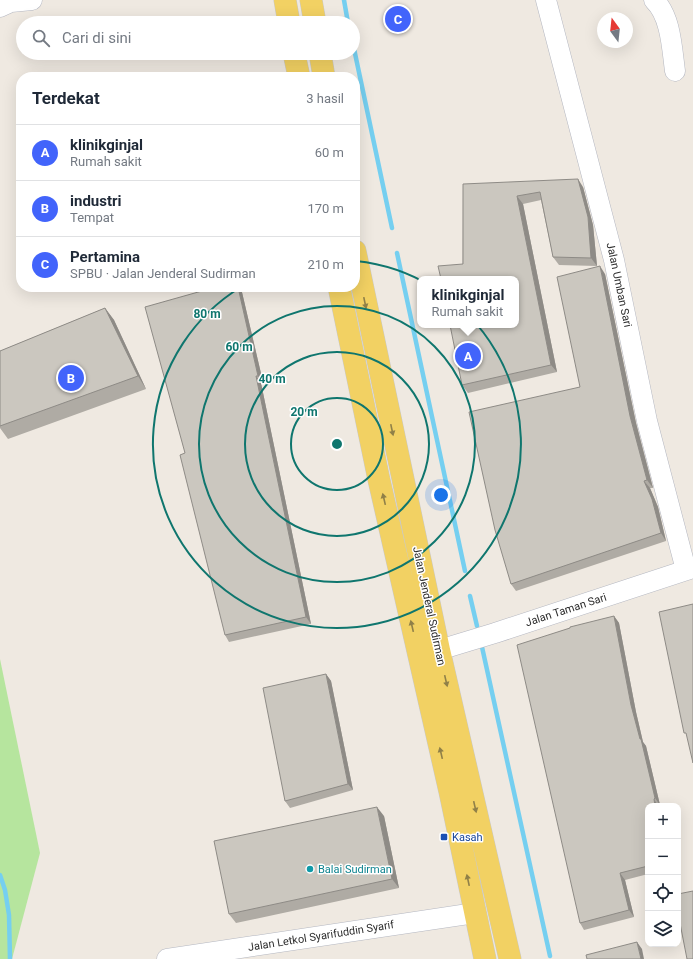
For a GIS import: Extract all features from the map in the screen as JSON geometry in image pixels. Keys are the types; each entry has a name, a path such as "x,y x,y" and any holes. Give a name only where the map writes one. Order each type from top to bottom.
{"main road":[{"path":"285,0 288,16"},
{"path":"311,0 314,16"},
{"path":"295,60 298,72"},
{"path":"321,60 323,72"},
{"name":"Jalan Jenderal Sudirman","path":"360,275 439,650 510,959"},
{"name":"Jalan Jenderal Sudirman","path":"340,292 378,474 450,792 485,959"}],"street":[{"path":"16,2 32,0"},
{"name":"Jalan Umban Sari","path":"546,0 614,260 647,421 690,569"},
{"path":"654,0 660,8 666,22 670,37 675,71"},
{"name":"Jalan Taman Sari","path":"439,650 690,569"},
{"name":"Jalan Letkol Syarifuddin Syarif","path":"167,959 205,956 475,912"}],"green space":[{"path":"0,659 40,853 12,959 0,959"}],"building":[{"path":"578,179 588,217 591,258 553,257 540,192 517,196 551,365 462,385 451,328 519,328 519,276 440,276 438,266 463,264 463,184"},
{"path":"600,266 630,416 647,480 644,481 652,499 661,533 511,584 495,530 469,412 580,387 557,277"},
{"path":"198,292 239,292 258,376 256,376 306,617 225,635 180,455 185,453 145,307"},
{"path":"105,308 138,376 0,426 0,351"},
{"path":"693,604 693,763 686,733 684,733 659,612"},
{"path":"614,616 631,705 655,798 655,803 645,803 645,867 620,873 629,910 580,923 517,645 570,627"},
{"path":"326,674 348,784 285,801 263,688"},
{"name":"Balai Sudirman","path":"377,807 392,879 229,914 214,841"},
{"path":"693,891 693,959 687,959 681,928 681,893"},
{"path":"637,942 641,959 587,959 586,955"}],"waterway":[{"path":"344,0 347,16"},
{"path":"356,60 359,72"},
{"path":"360,77 392,228"},
{"path":"397,253 465,571"},
{"path":"470,596 477,626"},
{"path":"482,647 550,956"},
{"path":"0,875 5,890 9,915 10,959"}],"place":[{"name":"Pertamina","path":"398,19"},
{"name":"klinikginjal","path":"468,356"},
{"name":"industri","path":"71,378"},
{"name":"Kasah","path":"444,837"},
{"name":"Balai Sudirman","path":"310,869"}]}
